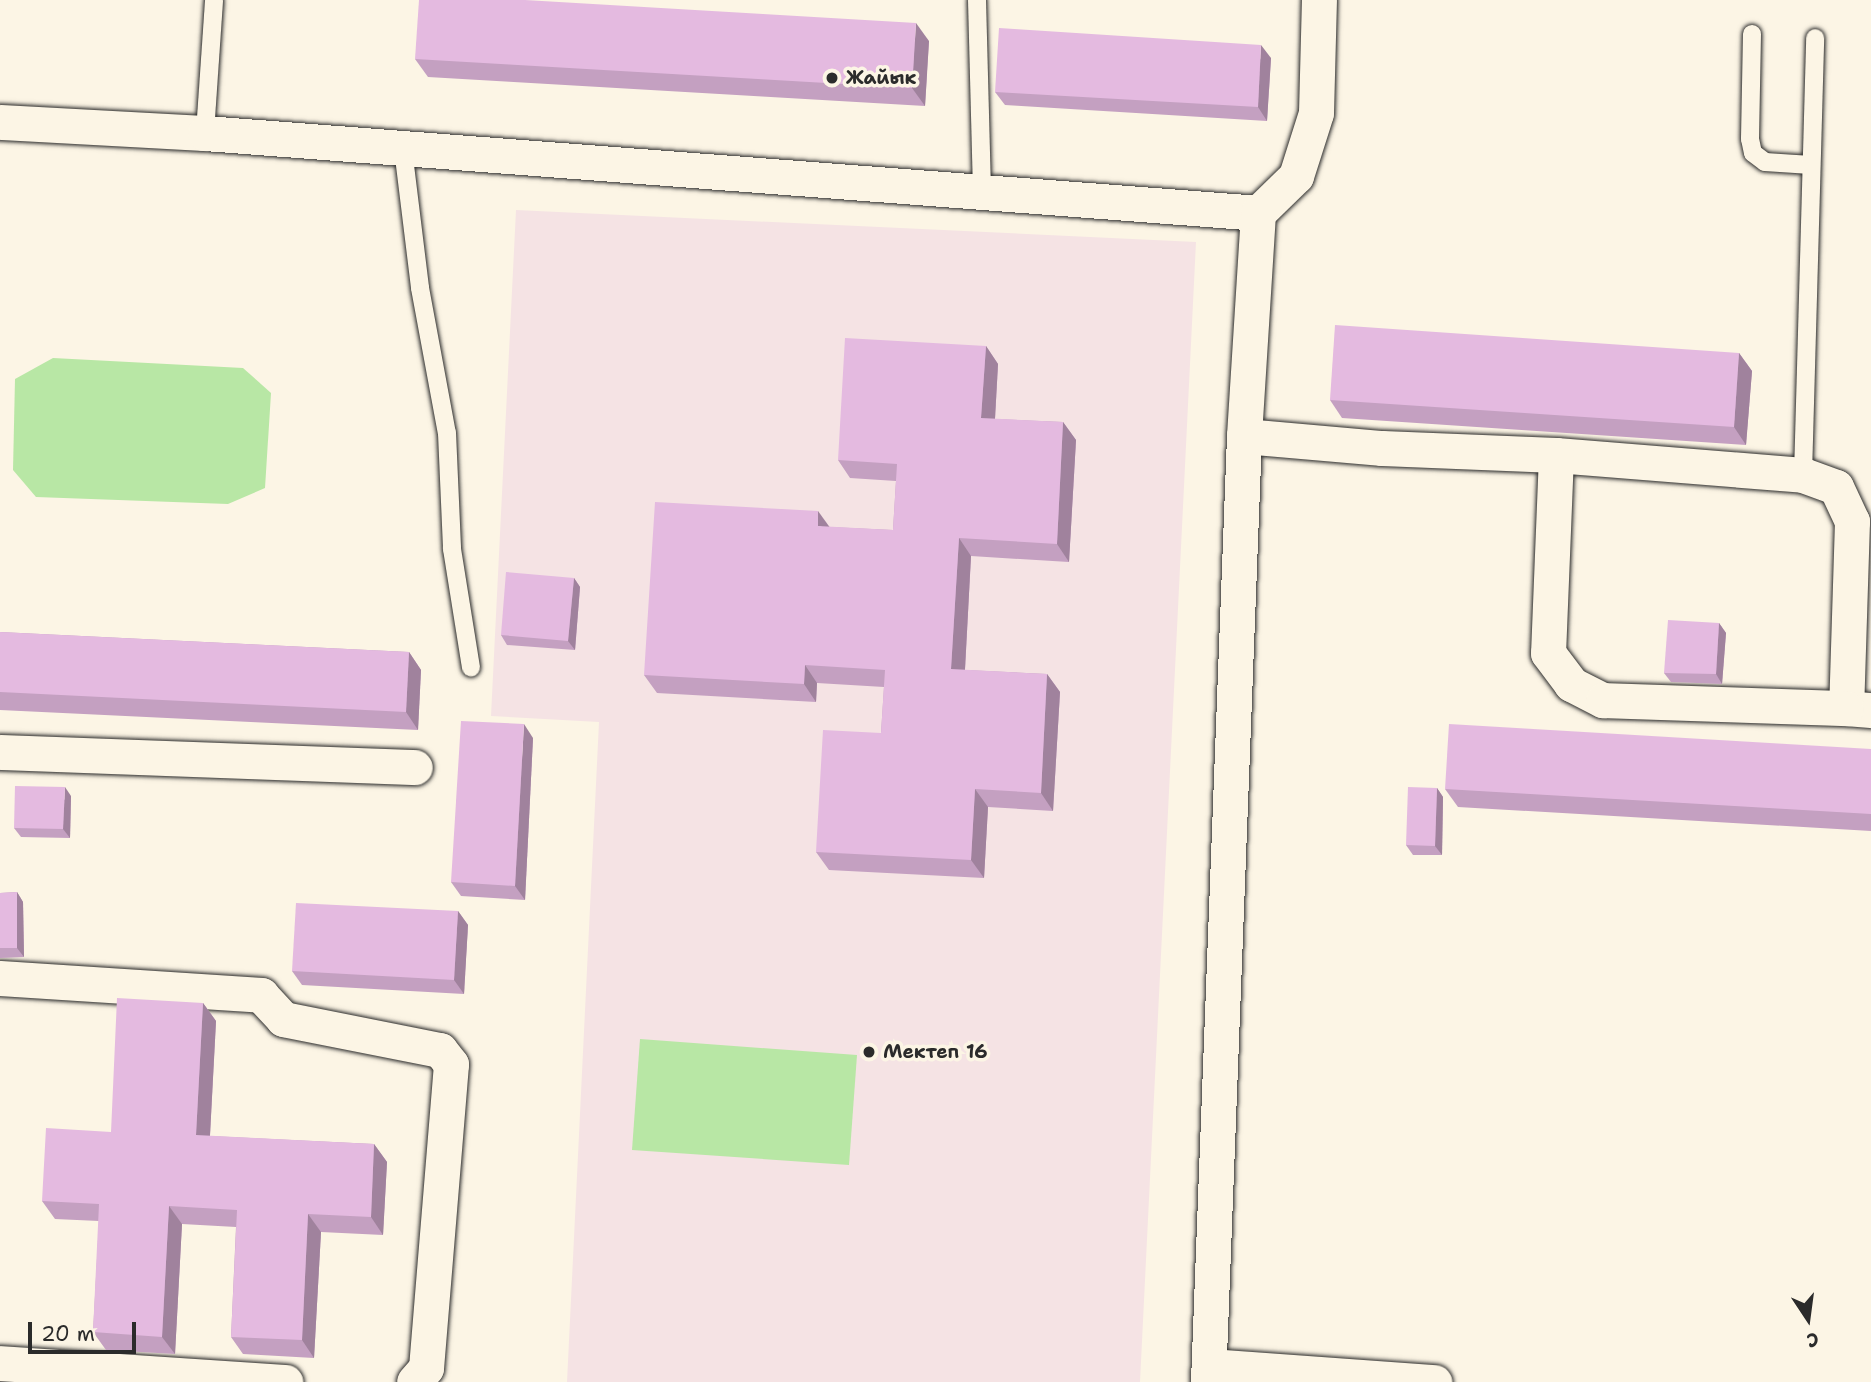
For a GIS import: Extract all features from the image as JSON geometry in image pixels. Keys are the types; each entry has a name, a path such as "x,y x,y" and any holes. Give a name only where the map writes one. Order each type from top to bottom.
{"street":[{"path":"1319,0 1316,113 1296,176 1258,213 1244,436 1208,1374 1434,1382"},
{"path":"0,122 205,133 1258,213"},
{"path":"1244,436 1382,448 1556,455 1803,475 1836,486 1852,521 1859,709 1603,700 1571,684 1548,653 1556,455"},
{"path":"0,752 415,767"},
{"path":"0,978 261,995 283,1019 440,1050 450,1064 448,1092 426,1368 415,1382"},
{"path":"0,1363 285,1382"}],"lane":[{"path":"205,133 214,0"},
{"path":"977,0 982,192"},
{"path":"1752,34 1750,138 1753,153 1765,162 1811,165"},
{"path":"1803,475 1815,38"},
{"path":"403,149 420,288 447,433 452,549 471,667"}],"shaded area":[{"name":"Мектеп 16","path":"516,210 1196,242 1140,1382 567,1382 599,722 491,716"}],"green space":[{"path":"53,358 243,368 271,393 265,488 228,504 36,497 13,470 15,379"},
{"path":"640,1039 857,1055 849,1165 632,1150"}],"building":[{"path":"419,0 525,0 916,23 912,88 415,59"},
{"path":"999,28 1261,45 1258,107 995,92"},
{"path":"1335,325 1739,353 1734,427 1330,400"},
{"path":"845,338 986,346 981,418 1063,422 1057,544 959,538 951,669 1047,674 1041,793 975,789 971,860 816,852 823,730 881,733 885,670 805,665 804,684 644,675 655,502 818,511 818,526 893,530 897,464 838,460"},
{"path":"506,572 574,578 568,641 501,635"},
{"path":"1668,620 1719,623 1716,674 1664,673"},
{"path":"0,632 409,652 406,712 0,692"},
{"path":"461,721 524,724 515,886 451,882"},
{"path":"1449,724 1871,749 1871,814 1445,789"},
{"path":"15,786 65,787 63,829 14,828"},
{"path":"1408,787 1437,788 1435,846 1406,845"},
{"path":"17,892 17,948 0,948 0,893"},
{"path":"296,903 458,911 454,980 292,971"},
{"path":"117,998 203,1003 196,1135 374,1144 371,1217 308,1214 302,1340 231,1337 237,1210 169,1206 162,1337 93,1332 99,1204 42,1201 46,1128 111,1132"}],"place":[{"name":"Жайык","path":"832,78"},
{"name":"Мектеп 16","path":"869,1052"}]}
